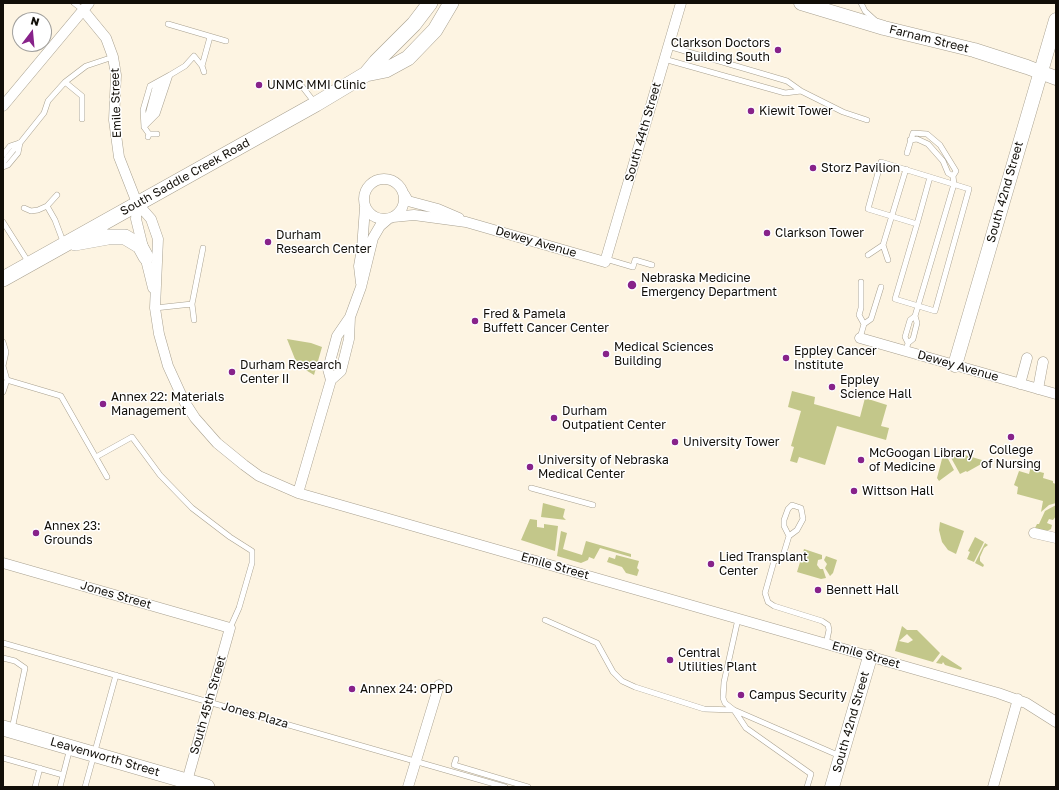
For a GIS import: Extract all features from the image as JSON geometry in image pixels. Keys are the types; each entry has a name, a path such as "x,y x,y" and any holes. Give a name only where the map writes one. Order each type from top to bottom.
{"main road":[{"name":"South Saddle Creek Road","path":"3,279 316,104 366,74 414,24 430,3"},
{"name":"South Saddle Creek Road","path":"366,74 386,70 408,58 435,30 451,3"},
{"name":"Farnam Street","path":"801,3 884,28 974,50 1056,78"},
{"name":"South 42nd Street","path":"955,365 1056,20"},
{"path":"64,245 108,237 125,237 140,246 146,257"},
{"name":"South 42nd Street","path":"832,787 870,657"},
{"name":"Leavenworth Street","path":"7,729 195,784"}],"street":[{"name":"South 44th Street","path":"606,260 680,3"},
{"name":"Emile Street","path":"86,7 106,38 113,57 116,75 114,120 119,158 137,203 151,219 158,239 158,264 154,295"},
{"path":"3,106 86,7"},
{"path":"298,493 331,380 328,369 338,336 350,317 361,286 373,238 380,226 403,208 404,194 397,183 390,180 377,180 371,183 364,194 365,207 359,266 361,286"},
{"name":"Dewey Avenue","path":"404,194 408,201 454,215 466,222"},
{"name":"Emile Street","path":"137,203 136,219 154,295 159,334 168,366 184,401 202,426 221,447 259,476 298,493 1018,699 1035,707 1056,722"},
{"path":"365,207 374,217 390,218"},
{"name":"Dewey Avenue","path":"390,218 414,215 466,222 606,260"},
{"name":"Dewey Avenue","path":"860,338 907,347 955,365 1056,394"},
{"path":"1020,384 1027,358"},
{"path":"1038,389 1043,362"},
{"path":"1034,533 1056,538"},
{"name":"Jones Street","path":"3,563 230,628"},
{"name":"South 45th Street","path":"195,784 209,702 230,628"},
{"path":"408,787 438,685"},
{"path":"993,787 1018,699"}],"lane":[{"path":"74,3 86,7"},
{"path":"861,3 865,11 884,28"},
{"path":"168,24 226,41"},
{"path":"157,134 148,136 144,127 155,88 170,75 185,66 194,56 203,69 210,37"},
{"path":"668,46 787,81 801,91 843,112 868,120"},
{"path":"3,163 44,113 48,101 64,82 86,66 113,57"},
{"path":"664,59 784,93 801,91"},
{"path":"144,127 157,114 170,75"},
{"path":"64,82 82,96 82,119"},
{"path":"301,85 316,104"},
{"path":"907,153 913,133 919,132 935,139 954,165 956,171 953,176 954,184 915,316 917,323 913,339 907,347"},
{"path":"910,140 917,139 928,144 943,161 948,173 953,176"},
{"path":"3,155 10,146 20,143"},
{"path":"3,167 8,165 18,153 20,143"},
{"path":"917,224 868,209 881,162 970,189 935,311 896,299 917,224 930,177"},
{"path":"888,260 883,245 906,169"},
{"path":"24,208 31,211 46,206 57,195"},
{"path":"46,206 55,220 64,245"},
{"path":"3,222 30,264"},
{"path":"868,255 883,245"},
{"path":"194,320 192,304 203,248"},
{"path":"606,260 633,267 635,260 652,265"},
{"path":"861,282 861,308 859,315 864,324"},
{"path":"860,338 864,324 871,319 881,287"},
{"path":"155,308 192,304"},
{"path":"3,342 6,352 3,366 7,380 3,392"},
{"path":"7,380 61,396 107,477"},
{"path":"96,457 132,437 160,475 192,508 230,537 252,551 252,563 239,608 230,628"},
{"path":"532,488 593,505"},
{"path":"789,536 784,526 784,520 788,509 792,505 801,508 803,519 797,530 789,536 782,559 774,561 765,593 768,602 774,606 822,620 828,625 829,630 826,644"},
{"path":"738,618 724,682 723,698 725,703 734,710 841,757"},
{"path":"545,620 597,643 613,672 622,681 635,687 704,709 734,710"},
{"name":"Jones Plaza","path":"3,643 504,787"},
{"path":"3,658 15,661 25,668 7,729"},
{"path":"85,787 116,675"},
{"path":"734,710 746,728 811,774 807,787"},
{"path":"60,787 70,747"},
{"path":"3,758 63,774"},
{"path":"456,759 454,765 528,787"},
{"path":"35,787 40,768"}],"green space":[{"path":"287,339 311,343 322,347 314,375 304,369 295,359"},
{"path":"792,391 815,397 814,404 860,417 865,398 887,405 881,426 889,428 886,440 837,426 825,465 799,457 797,463 790,461 794,447 791,446 801,411 788,407"},
{"path":"951,451 982,460 983,463 967,472 966,471 960,474 949,454"},
{"path":"943,455 946,455 954,470 939,481 937,478"},
{"path":"1032,462 1041,465 1040,472 1044,473 1043,478 1053,481 1053,483 1056,484 1056,503 1049,505 1041,512 1043,501 1017,494 1018,487 1014,485 1019,471 1029,474"},
{"path":"543,503 565,509 563,517 566,520 541,517"},
{"path":"1056,505 1056,516 1053,520 1049,519 1047,523 1052,525 1051,529 1045,532 1035,528 1037,524 1039,524 1045,511"},
{"path":"530,519 537,520 537,527 544,528 544,524 558,526 555,551 521,540"},
{"path":"940,522 964,531 956,554 948,550 942,542 939,530"},
{"path":"561,531 567,533 563,549 582,555 586,541 631,554 631,557 600,548 594,559 589,557 588,560 581,563 557,556"},
{"path":"975,537 984,542 974,562 967,559 970,552 968,551"},
{"path":"985,543 988,545 984,548 980,557 980,561 984,565 983,567 975,563"},
{"path":"804,549 822,555 822,559 818,560 817,565 820,569 823,569 826,578 821,579 797,572"},
{"path":"616,555 639,561 637,576 626,573 622,567 607,562 609,557 615,559"},
{"path":"826,556 837,560 833,573 830,576 825,568 827,564 824,560"},
{"path":"902,626 907,630 917,630 940,653 933,662 895,651","holes":["907,634 913,640 908,643 899,641"]},
{"path":"942,655 962,668 961,670 945,665 943,662 942,664 936,663"}],"place":[{"name":"Clarkson Doctors Building South","path":"778,50"},
{"name":"UNMC MMI Clinic","path":"259,85"},
{"name":"Kiewit Tower","path":"751,111"},
{"name":"Storz Pavilion","path":"813,168"},
{"name":"Clarkson Tower","path":"767,233"},
{"name":"Durham Research Center","path":"268,242"},
{"name":"Nebraska Medicine Emergency Department","path":"632,285"},
{"name":"Fred & Pamela Buffett Cancer Center","path":"475,321"},
{"name":"Medical Sciences Building","path":"606,354"},
{"name":"Eppley Cancer Institute","path":"786,358"},
{"name":"Durham Research Center II","path":"232,372"},
{"name":"Eppley Science Hall","path":"832,387"},
{"name":"Annex 22: Materials Management","path":"103,404"},
{"name":"Durham Outpatient Center","path":"554,418"},
{"name":"College of Nursing","path":"1011,437"},
{"name":"University Tower","path":"675,442"},
{"name":"McGoogan Library of Medicine","path":"861,460"},
{"name":"University of Nebraska Medical Center","path":"530,467"},
{"name":"Wittson Hall","path":"854,491"},
{"name":"Annex 23: Grounds","path":"36,533"},
{"name":"Lied Transplant Center","path":"711,564"},
{"name":"Bennett Hall","path":"818,590"},
{"name":"Central Utilities Plant","path":"670,660"},
{"name":"Annex 24: OPPD","path":"352,689"},
{"name":"Campus Security","path":"741,695"}]}
